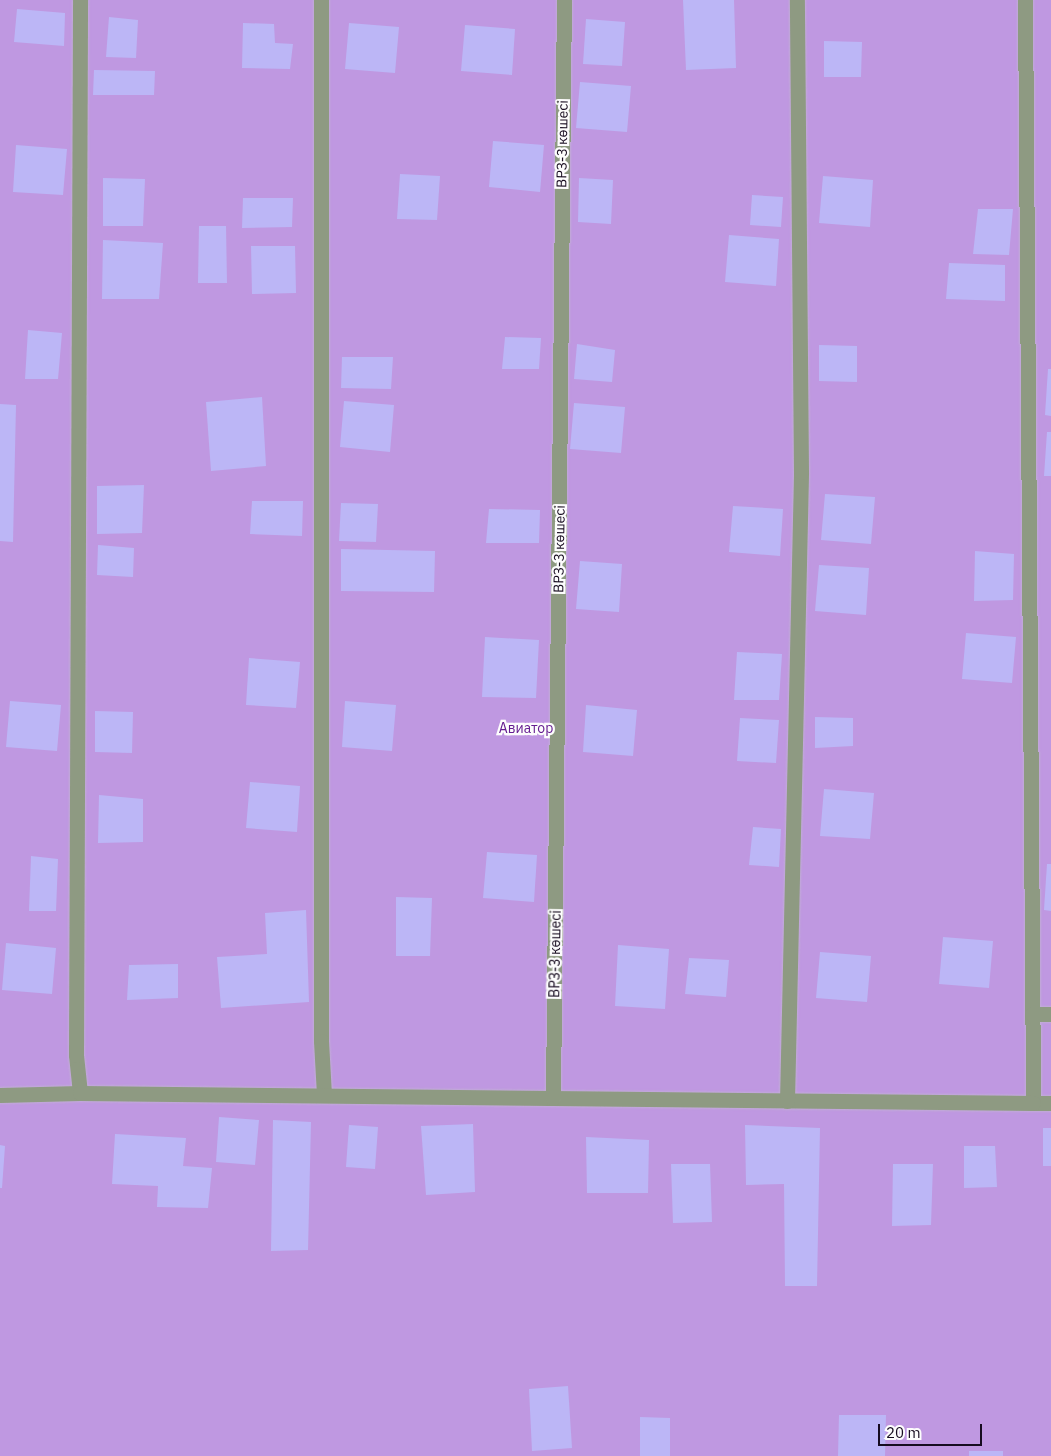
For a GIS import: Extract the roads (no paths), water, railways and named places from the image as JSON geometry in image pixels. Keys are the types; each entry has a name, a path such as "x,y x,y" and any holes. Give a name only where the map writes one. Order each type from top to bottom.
{"street":[{"path":"80,0 76,1055 80,1093"},
{"path":"321,0 321,1040 324,1096"},
{"name":"ВРЗ-3 көшесі","path":"553,1098 564,0"},
{"path":"787,1101 801,472 797,0"},
{"path":"1025,0 1033,1103"},
{"path":"1032,1014 1051,1014"},
{"path":"0,1095 80,1093 1051,1103"}],"park label":[{"name":"Авиатор","path":"526,728"}]}
